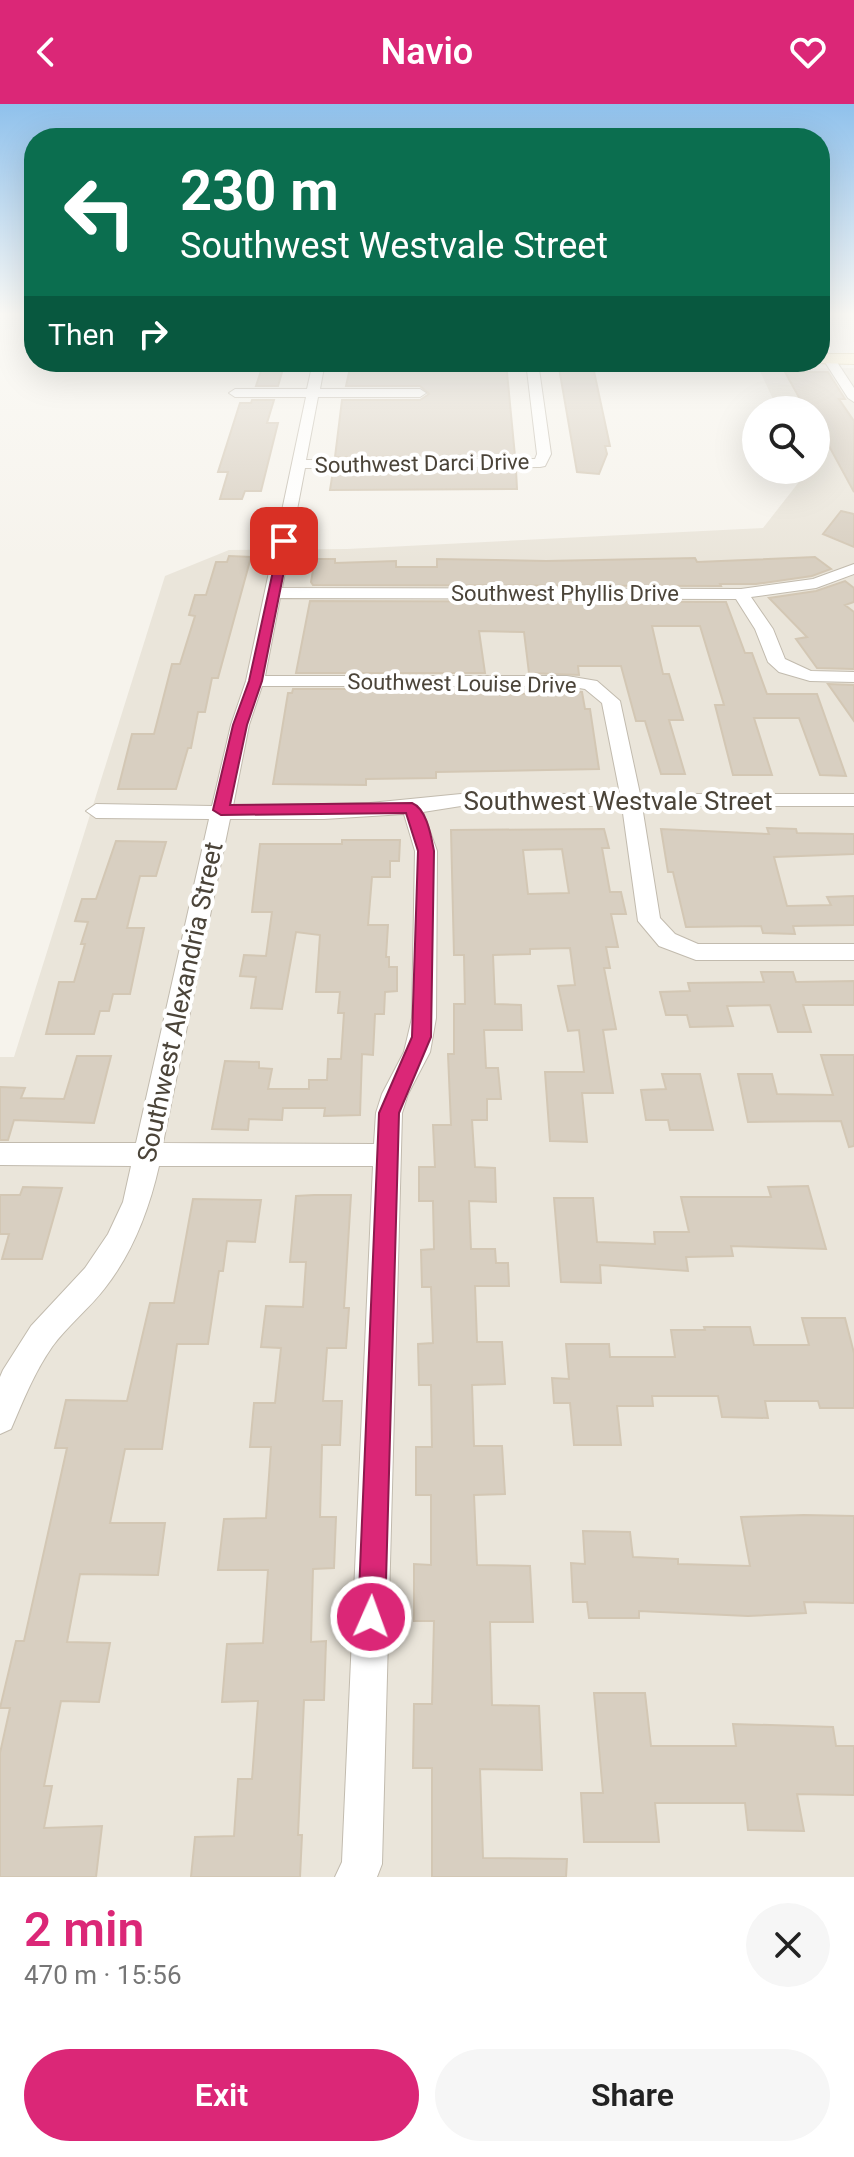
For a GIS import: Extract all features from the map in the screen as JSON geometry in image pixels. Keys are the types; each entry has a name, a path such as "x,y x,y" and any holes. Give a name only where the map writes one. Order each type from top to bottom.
{"street":[{"name":"Southwest Alexandria Street","path":"0,1418 14,1381 42,1336 95,1278 118,1243 137,1202 240,725 255,681 312,396"},
{"name":"Southwest Darci Drive","path":"299,464 540,463 544,454 536,396"},
{"name":"Southwest Phyllis Drive","path":"274,593 741,594 816,583 854,569"},
{"path":"741,594 764,629 777,662 785,668 810,676 854,677"},
{"name":"Southwest Louise Drive","path":"255,681 567,681 591,685 611,701 631,800 649,921 667,940 696,952 854,952"},
{"name":"Southwest Westvale Street","path":"96,811 412,808 461,800 854,800"},
{"path":"356,1877 362,1864 389,1113 395,1094 417,1052 424,1018 426,851 423,833 412,808"},
{"path":"0,1154 388,1155"}],"shaded area":[{"path":"771,396 854,396 854,1877 0,1877 0,1057 14,1057 165,576 229,550 347,549 763,528 797,484 830,484 830,396"}],"building":[{"path":"426,396 509,396 515,456 335,457 342,400 420,400"},
{"path":"564,396 599,396 610,446 605,446 607,454 599,474 577,472"},
{"path":"798,396 843,396 845,399 839,399 854,421 854,492 830,448 830,396"},
{"path":"252,400 274,400 267,423 278,423 261,491 245,491 242,499 220,499 228,472 218,472 240,403 251,403"},
{"path":"516,470 517,489 330,490 333,471"},
{"path":"841,511 854,514 854,547 823,534"},
{"path":"229,556 251,557 218,678 212,678 205,712 198,712 191,748 188,748 176,789 118,789 132,734 154,734 172,664 180,664 195,616 189,615 195,595 206,595 216,562 227,562"},
{"path":"815,557 831,569 812,576 721,586 313,585 311,582 315,559 335,559 335,563 396,561 396,567 437,567 437,559 546,561 695,558 697,562"},
{"path":"845,581 854,588 854,602 845,605 854,612 854,669 817,668 796,639 807,637 769,598 816,591"},
{"path":"310,601 726,602 745,653 752,653 767,694 817,694 846,776 820,775 799,718 754,718 772,775 733,775 715,705 724,705 700,626 652,626 663,674 669,674 683,720 669,720 685,774 661,774 645,721 636,721 621,666 578,666 579,675 529,673 524,632 479,631 485,673 296,673"},
{"path":"828,684 854,685 854,721"},
{"path":"293,689 487,689 488,694 532,694 532,689 582,692 585,709 590,709 599,769 436,772 436,778 366,779 366,785 273,784 288,693 292,693"},
{"path":"767,828 796,829 797,833 854,834 854,854 774,857 787,906 831,905 827,897 854,896 854,925 793,926 795,934 763,933 761,926 686,927 673,872 668,872 661,829 769,834"},
{"path":"604,829 609,848 602,848 610,892 621,892 626,914 611,914 618,947 606,947 610,968 604,968 616,1029 603,1030 613,1093 582,1093 587,1142 550,1141 545,1072 584,1072 579,1030 568,1031 558,986 575,985 570,948 530,949 530,954 493,955 495,1004 521,1005 522,1030 484,1030 486,1068 498,1068 501,1099 487,1099 487,1120 472,1120 475,1167 495,1168 496,1202 469,1201 471,1249 495,1249 496,1263 508,1263 509,1286 475,1286 477,1342 502,1342 505,1384 472,1385 474,1446 502,1446 505,1494 474,1495 477,1565 530,1566 533,1622 490,1622 492,1705 539,1706 542,1770 480,1769 483,1858 567,1859 566,1877 432,1877 432,1768 413,1768 414,1704 432,1704 434,1621 414,1621 414,1564 431,1565 431,1495 416,1495 416,1447 432,1447 431,1385 419,1385 418,1344 433,1343 431,1287 422,1287 421,1250 434,1249 433,1201 419,1201 419,1167 435,1167 433,1125 451,1125 448,1054 454,1054 454,1004 465,1004 464,955 454,955 451,830","holes":["562,849 569,893 528,894 523,850"]},
{"path":"342,840 400,840 399,861 390,861 390,877 372,877 368,925 388,925 386,957 389,957 389,967 397,967 397,991 385,992 384,1014 375,1014 373,1055 362,1054 360,1115 324,1116 325,1108 283,1108 282,1120 249,1119 248,1130 212,1129 225,1061 259,1062 259,1068 272,1069 268,1089 309,1089 309,1080 327,1080 328,1059 341,1059 344,1013 338,1013 340,992 316,992 320,935 296,932 282,1009 251,1008 256,977 240,976 244,955 266,956 272,912 252,912 260,844 342,844"},
{"path":"116,841 166,842 156,876 140,876 127,928 144,928 130,994 113,994 109,1011 100,1011 94,1034 46,1034 59,982 74,982 85,944 81,944 88,922 75,921 82,899 96,899"},
{"path":"761,972 793,972 796,982 854,981 854,1005 803,1005 811,1032 778,1032 770,1005 727,1006 733,1026 690,1027 687,1015 666,1015 660,992 690,991 688,983 764,982"},
{"path":"821,1055 854,1055 854,1146 849,1147 841,1121 748,1122 738,1074 772,1074 777,1094 833,1095"},
{"path":"77,1056 111,1056 94,1123 14,1120 8,1140 0,1140 0,1087 25,1088 21,1098 64,1099"},
{"path":"662,1074 700,1074 713,1130 670,1130 668,1120 646,1120 641,1090 666,1089"},
{"path":"808,1186 826,1249 731,1246 733,1256 686,1257 688,1271 600,1265 601,1283 561,1282 554,1198 593,1198 597,1242 655,1244 654,1232 689,1232 681,1197 771,1197 768,1187"},
{"path":"23,1187 62,1188 42,1259 2,1259 9,1234 0,1234 0,1195 20,1195"},
{"path":"351,1195 344,1308 349,1308 346,1348 327,1348 323,1401 342,1401 340,1445 322,1445 320,1517 336,1517 334,1568 313,1569 311,1642 326,1641 324,1700 304,1700 298,1835 302,1835 300,1877 191,1877 195,1837 234,1836 238,1779 252,1779 258,1701 222,1702 227,1644 263,1643 268,1570 218,1570 224,1519 266,1518 271,1447 250,1447 254,1403 275,1403 281,1348 261,1347 266,1306 303,1307 306,1262 290,1262 296,1196"},
{"path":"193,1199 261,1200 255,1242 227,1241 223,1271 219,1271 208,1344 177,1344 162,1449 125,1449 110,1523 165,1523 158,1575 80,1574 67,1642 110,1643 99,1702 61,1701 44,1786 52,1786 44,1828 102,1826 96,1877 0,1877 0,1753 10,1708 0,1708 16,1641 24,1641 67,1448 55,1448 66,1400 127,1401 150,1303 174,1303"},
{"path":"802,1318 845,1318 854,1353 854,1408 820,1408 818,1401 765,1401 768,1418 722,1417 718,1396 652,1396 653,1406 617,1406 621,1445 574,1445 570,1403 554,1403 552,1378 569,1379 566,1344 609,1344 610,1357 675,1357 671,1330 750,1327 754,1345 809,1345"},
{"path":"854,1516 854,1603 804,1602 806,1613 748,1616 639,1611 639,1618 589,1618 587,1602 573,1602 571,1563 585,1564 583,1531 630,1532 633,1557 678,1559 678,1564 750,1566 741,1517"},
{"path":"594,1693 645,1693 651,1746 736,1746 733,1724 833,1727 836,1746 854,1746 854,1795 797,1794 804,1831 748,1830 745,1803 655,1803 659,1842 584,1842 581,1793 603,1793"}],"route":[{"path":"284,541 255,681 240,725 221,810 355,811 412,808 423,833 426,851 422,1037 389,1113 371,1617"}]}
